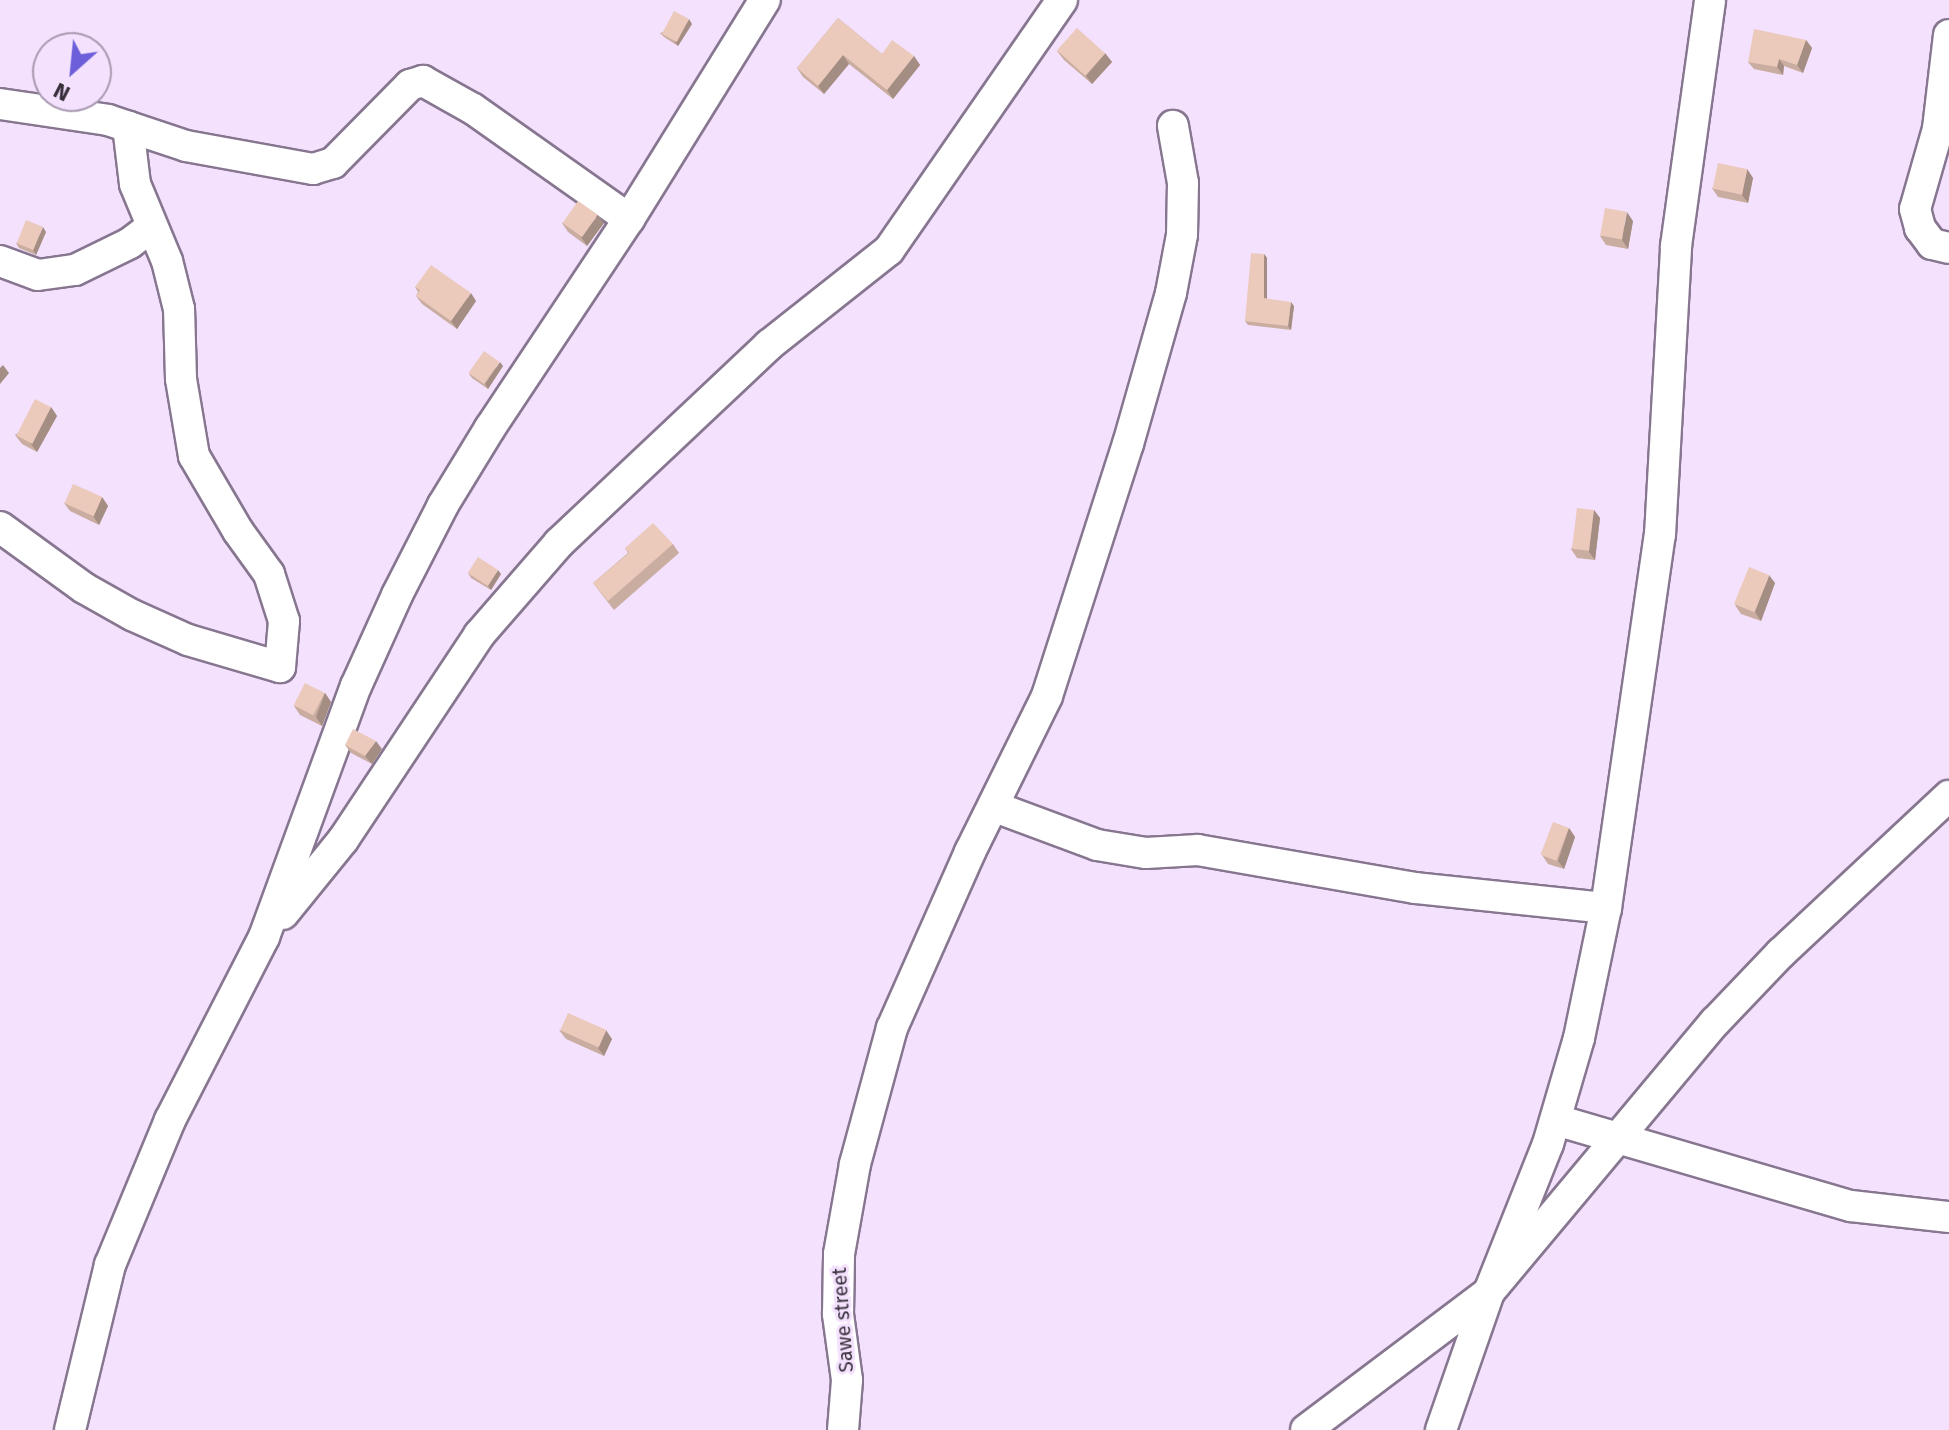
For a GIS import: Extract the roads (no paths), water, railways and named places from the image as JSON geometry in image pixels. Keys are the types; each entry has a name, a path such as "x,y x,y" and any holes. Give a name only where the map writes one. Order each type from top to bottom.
{"street":[{"path":"70,1430 110,1265 170,1120 264,937 356,686 443,505 490,428 629,219 765,0"},
{"path":"264,937 343,840 479,635 559,543 747,365 889,250 1062,0"},
{"path":"1441,1430 1489,1292 1531,1195 1556,1120 1579,1038 1606,908 1660,535 1676,246 1710,0"},
{"path":"1949,35 1938,129 1915,209 1920,228 1932,244 1949,248"},
{"path":"0,104 128,126 186,146 313,169 333,163 410,85 423,81 473,109 629,219"},
{"path":"0,527 84,588 164,630 280,667 284,621 269,574 238,531 194,456 181,379 179,309 167,261 135,184 128,126"},
{"name":"Sawe street","path":"843,1430 847,1380 838,1314 839,1254 855,1164 892,1028 970,852 995,807 1047,696 1069,631 1171,293 1182,235 1183,183 1173,126"},
{"path":"0,261 38,275 75,270 130,243 151,227"},
{"path":"0,556 34,554"},
{"path":"1306,1430 1489,1292 1715,1022 1781,953 1949,796"},
{"path":"995,807 1097,845 1134,851 1198,850 1415,888 1606,908"},
{"path":"1556,1120 1851,1206 1949,1217"}]}
